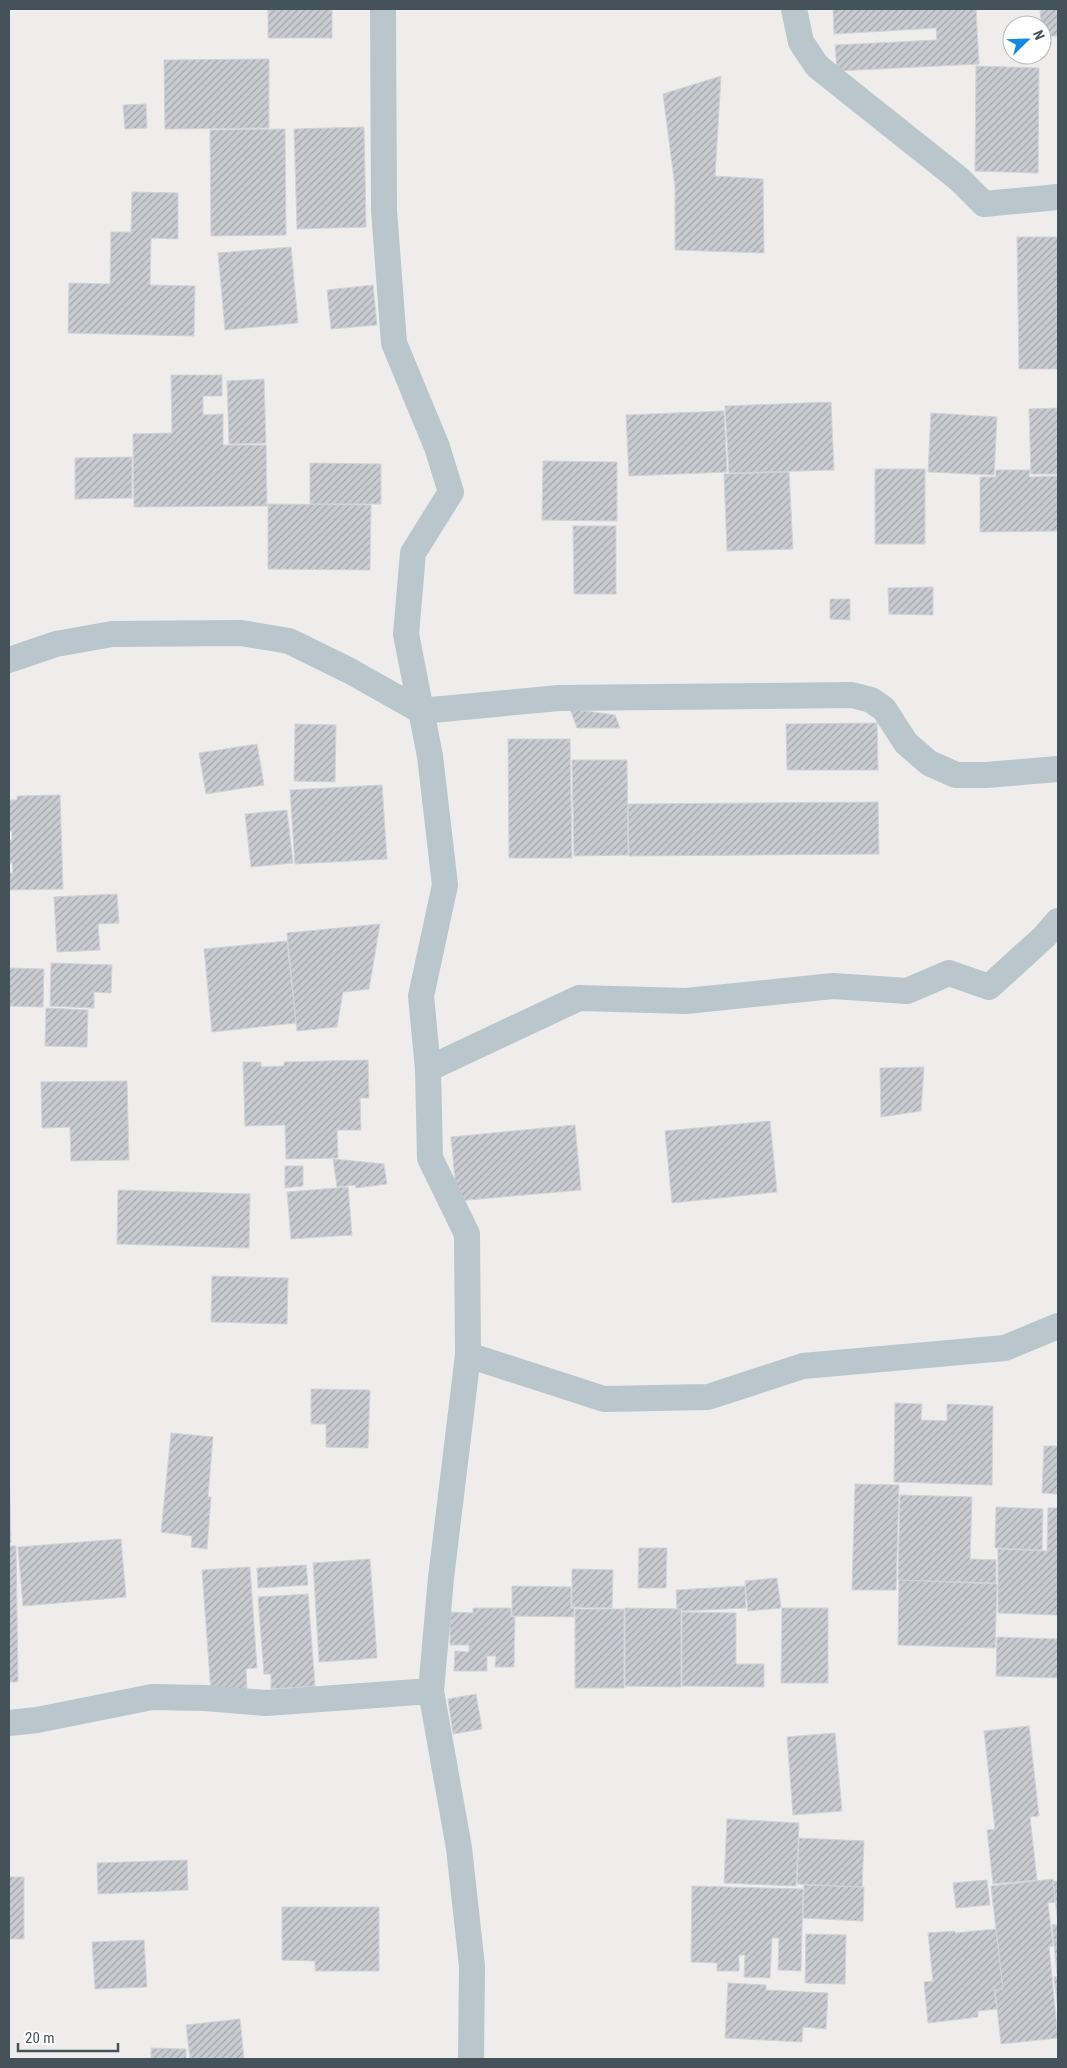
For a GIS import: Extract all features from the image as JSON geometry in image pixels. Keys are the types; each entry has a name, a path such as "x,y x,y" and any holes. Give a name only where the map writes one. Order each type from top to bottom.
{"street":[{"path":"383,9 384,210 394,343 437,447 451,492 413,553 406,634 430,756 445,886 421,996 428,1069 430,1158 467,1234 468,1355 441,1578 430,1691 460,1858 472,1966 471,2059"},
{"path":"794,9 801,42 817,66 959,179 984,204 1058,197"},
{"path":"9,660 56,644 112,634 241,634 289,641 350,671 421,711 559,698 852,695 871,700 884,709 906,743 929,763 956,775 986,775 1058,769"},
{"path":"428,1069 579,998 686,1001 833,986 907,991 949,973 989,987 1058,921"},
{"path":"468,1355 604,1399 708,1397 803,1366 1005,1348 1058,1326"},
{"path":"9,1723 37,1720 152,1697 205,1698 266,1703 430,1691"}],"building":[{"path":"268,9 332,9 332,38 268,38"},
{"path":"833,9 976,9 979,64 837,71 835,45 937,40 936,28 834,34"},
{"path":"1040,9 1058,9 1058,36 1052,36 1052,15 1040,15"},
{"path":"269,59 269,128 165,129 164,60"},
{"path":"976,66 1039,68 1038,173 975,171"},
{"path":"721,76 715,176 763,179 764,253 675,250 675,187 663,94"},
{"path":"146,104 147,128 125,129 123,105"},
{"path":"364,127 366,227 297,229 294,129"},
{"path":"285,129 286,235 211,236 210,130"},
{"path":"132,192 178,193 178,239 151,238 150,285 195,286 194,336 68,333 69,283 110,284 111,232 131,232"},
{"path":"1017,237 1058,237 1058,369 1019,369"},
{"path":"291,247 298,323 225,330 218,253"},
{"path":"373,285 377,325 331,329 327,290"},
{"path":"171,375 222,375 222,396 203,396 203,415 223,414 223,445 266,445 267,506 134,507 133,434 172,433"},
{"path":"264,379 266,443 229,444 227,381"},
{"path":"831,402 834,470 729,473 725,406"},
{"path":"1058,408 1058,474 1031,474 1029,409"},
{"path":"724,411 727,472 629,476 626,415"},
{"path":"931,413 997,417 994,475 928,472"},
{"path":"132,457 132,498 75,499 75,458"},
{"path":"543,461 617,462 617,521 542,520"},
{"path":"310,463 381,464 381,504 310,504"},
{"path":"875,469 925,469 925,544 875,544"},
{"path":"996,470 1030,470 1029,477 1058,476 1058,531 980,532 980,477 996,477"},
{"path":"789,472 793,549 727,551 724,474"},
{"path":"268,504 371,505 370,570 268,569"},
{"path":"573,526 616,526 616,594 574,594"},
{"path":"933,587 933,615 889,614 888,588"},
{"path":"830,599 850,599 850,620 830,619"},
{"path":"570,709 615,715 620,728 577,728"},
{"path":"877,723 878,770 787,770 786,724"},
{"path":"295,724 336,725 335,782 294,781"},
{"path":"508,739 570,739 572,858 509,858"},
{"path":"257,744 264,785 206,794 199,753"},
{"path":"572,760 627,760 628,855 574,856"},
{"path":"382,785 387,859 295,864 290,790"},
{"path":"60,795 63,889 9,890 9,873 13,873 12,863 9,863 9,840 12,840 12,831 9,831 9,800 17,800 17,796"},
{"path":"878,802 879,854 629,856 628,804"},
{"path":"287,810 293,863 251,867 245,814"},
{"path":"117,894 119,923 98,924 100,950 57,952 54,897"},
{"path":"380,924 369,989 343,992 337,1027 297,1031 287,933"},
{"path":"287,941 296,1023 212,1032 204,949"},
{"path":"51,963 112,965 111,993 94,992 94,1008 50,1006"},
{"path":"9,968 44,969 43,1007 9,1006"},
{"path":"46,1008 88,1010 87,1047 45,1046"},
{"path":"368,1060 369,1098 360,1098 361,1130 337,1130 338,1158 286,1159 285,1125 245,1126 243,1062 261,1062 261,1067 284,1066 284,1062"},
{"path":"924,1067 921,1111 881,1117 880,1068"},
{"path":"127,1081 129,1160 71,1161 70,1127 42,1128 41,1082"},
{"path":"770,1121 777,1192 672,1203 665,1131"},
{"path":"575,1125 581,1190 457,1201 451,1137"},
{"path":"333,1159 384,1164 387,1184 356,1188 355,1185 337,1187"},
{"path":"285,1166 303,1166 303,1186 285,1188"},
{"path":"348,1187 352,1235 291,1239 287,1192"},
{"path":"118,1190 250,1194 249,1248 117,1244"},
{"path":"212,1276 288,1278 287,1324 211,1322"},
{"path":"311,1389 370,1390 368,1448 326,1447 326,1424 311,1424"},
{"path":"895,1403 922,1404 921,1420 947,1421 947,1404 993,1406 992,1485 894,1482"},
{"path":"171,1433 213,1437 208,1497 211,1497 207,1549 191,1547 192,1536 161,1532"},
{"path":"1044,1446 1058,1446 1058,1494 1042,1493"},
{"path":"9,1457 11,1543 9,1543"},
{"path":"855,1484 899,1485 896,1590 852,1590"},
{"path":"900,1495 972,1497 970,1559 996,1560 996,1583 898,1580"},
{"path":"996,1507 1043,1509 1042,1550 995,1548"},
{"path":"1048,1508 1058,1508 1058,1615 998,1613 998,1549 1047,1551"},
{"path":"121,1539 126,1597 23,1606 18,1547"},
{"path":"9,1546 16,1546 18,1682 9,1682"},
{"path":"639,1548 667,1548 666,1588 638,1588"},
{"path":"370,1559 377,1658 319,1662 313,1563"},
{"path":"306,1565 308,1585 258,1588 257,1568"},
{"path":"250,1567 257,1668 246,1669 247,1690 211,1693 202,1570"},
{"path":"572,1569 613,1570 612,1608 572,1607"},
{"path":"777,1578 781,1608 748,1611 745,1581"},
{"path":"899,1580 997,1584 995,1648 898,1645"},
{"path":"512,1586 571,1587 571,1608 574,1608 574,1617 512,1616"},
{"path":"745,1586 746,1608 682,1611 677,1609 676,1590"},
{"path":"308,1594 315,1686 271,1689 271,1674 264,1674 258,1597"},
{"path":"473,1608 511,1608 511,1616 515,1617 514,1667 495,1667 496,1656 487,1656 487,1671 454,1671 455,1651 469,1652 469,1645 450,1645 450,1612 473,1613"},
{"path":"625,1608 681,1609 681,1687 625,1686"},
{"path":"782,1608 828,1608 828,1683 781,1683"},
{"path":"575,1609 624,1609 624,1688 575,1688"},
{"path":"682,1612 736,1613 736,1664 764,1664 764,1687 682,1686"},
{"path":"997,1637 1058,1639 1058,1678 996,1676"},
{"path":"476,1694 482,1729 453,1734 448,1699"},
{"path":"1029,1726 1039,1816 1030,1817 1037,1880 993,1884 987,1830 995,1829 984,1731"},
{"path":"835,1733 842,1811 793,1815 787,1737"},
{"path":"727,1819 799,1823 796,1886 724,1883"},
{"path":"799,1838 864,1841 862,1887 797,1884"},
{"path":"187,1860 188,1890 98,1894 97,1863"},
{"path":"9,1877 24,1877 24,1939 9,1939"},
{"path":"1053,1879 1055,1902 1048,1903 1053,1946 1049,1947 1058,2038 1001,2044 995,1990 1003,1989 991,1886"},
{"path":"987,1880 990,1905 956,1908 953,1883"},
{"path":"1053,1881 1058,1881 1058,1924"},
{"path":"804,1885 864,1887 863,1921 803,1918"},
{"path":"692,1886 803,1889 801,1971 778,1970 779,1938 772,1938 770,1978 744,1977 745,1955 739,1955 739,1971 717,1971 717,1963 691,1962"},
{"path":"282,1907 379,1907 379,1971 315,1971 315,1961 282,1960"},
{"path":"1058,1924 1058,1974 1057,1974 1052,1925"},
{"path":"996,1929 1003,1989 994,1990 997,2009 978,2011 978,2017 928,2023 924,1982 933,1981 928,1933 955,1931 955,1933"},
{"path":"806,1934 846,1935 845,1984 805,1983"},
{"path":"144,1940 147,1987 95,1989 92,1942"},
{"path":"1058,1976 1058,2010 1054,1977"},
{"path":"728,1983 766,1985 766,1990 828,1993 826,2029 803,2027 802,2042 725,2038"},
{"path":"240,2019 244,2059 190,2059 186,2025"},
{"path":"151,2048 186,2049 186,2059 151,2059"}]}
